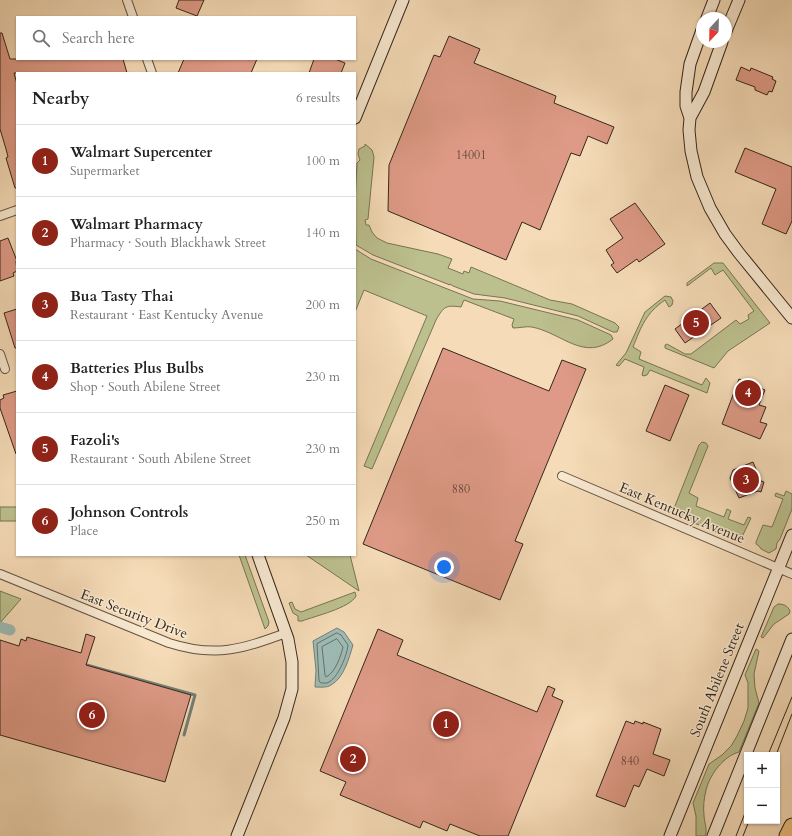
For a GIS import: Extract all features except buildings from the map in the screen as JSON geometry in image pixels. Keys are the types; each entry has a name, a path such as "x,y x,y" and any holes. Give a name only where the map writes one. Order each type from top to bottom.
{"highway":[{"path":"787,836 792,826"}],"main road":[{"path":"356,116 403,0"},
{"path":"709,12 714,0"},
{"path":"732,17 739,0"},
{"path":"696,47 690,64 686,84 686,106 690,118 689,130 694,164 710,208 722,228 739,253 792,319"},
{"path":"690,118 704,92 720,48"},
{"name":"South Abilene Street","path":"670,836 792,535"},
{"path":"237,836 284,718 290,699 293,680 292,662 286,633 258,556"},
{"path":"713,836 792,639"}],"street":[{"path":"127,0 133,16"},
{"path":"147,60 152,72"},
{"path":"0,216 16,210"},
{"path":"0,354 5,369"},
{"name":"East Kentucky Avenue","path":"562,476 792,574"},
{"name":"East Security Drive","path":"0,574 169,643 186,648 206,651 234,650 286,633"}],"green space":[{"path":"365,144 372,150 374,157 368,219 365,220 366,225 369,225 377,238 387,243 438,254 452,259 448,268 463,274 464,271 469,273 471,267 550,300 572,304 615,323 619,327 617,332 613,332 578,316 505,298 474,294 373,255 356,245 357,163 360,160 358,154 359,149 365,146"},
{"path":"356,250 371,259 473,299 500,301 578,320 611,335 613,339 592,348 583,347 543,330 532,327 513,328 512,325 514,319 464,300 461,307 452,306 443,309 436,320 372,469 364,466 427,316 364,290 356,310"},
{"path":"714,263 723,263 770,323 728,351 714,368 665,348 665,345 667,344 685,354 691,354 736,320 740,324 749,319 748,315 754,311 723,270 715,275 711,268 687,286 687,283"},
{"path":"665,296 671,297 673,301 672,305 669,307 665,300 653,310 645,321 633,347 641,352 639,359 702,385 706,378 710,383 707,393 650,370 647,375 643,376 644,367 625,359 619,366 616,365 626,353 645,312"},
{"path":"702,442 706,443 708,446 689,493 698,498 696,506 724,517 727,509 731,511 728,519 744,525 748,517 751,518 742,537 736,540 679,517 676,512 673,511 699,445"},
{"path":"786,491 792,494 792,509 777,543 776,549 769,553 761,549 756,542 763,525 772,527 783,499 775,496 776,493 784,496"},
{"path":"0,507 16,507 16,521 0,521"},
{"path":"239,556 245,556 269,622 265,629"},
{"path":"307,556 350,556 359,591"},
{"path":"0,591 21,599 0,623"},
{"path":"355,592 356,596 340,608 302,621 298,621 298,616 293,613 289,603 292,602 295,609 301,612"},
{"path":"778,604 787,607 790,611 789,614 774,624 763,638 761,637 774,607"},
{"path":"756,649 759,651 754,674 755,688 759,703 739,752 728,757 718,766 708,784 704,802 706,834 705,836 696,836 696,816 693,803 709,764 722,755 731,746 744,721 748,708 748,683 745,675"}],"water":[{"path":"337,628 344,632 353,645 348,662 343,673 336,682 328,687 315,687 316,670 313,641"}],"waterway":[{"path":"0,627 10,630"},
{"path":"83,664 195,695 184,735"}],"tram line":[{"path":"769,752 792,697"},
{"path":"777,752 792,714"},
{"path":"736,836 744,816"},
{"path":"743,836 748,824"}],"place":[{"name":"Fazoli's","path":"696,323"},
{"name":"Batteries Plus Bulbs","path":"748,393"},
{"name":"Bua Tasty Thai","path":"746,480"},
{"name":"Johnson Controls","path":"92,715"},
{"name":"Walmart Supercenter","path":"446,724"},
{"name":"Walmart Pharmacy","path":"353,759"}]}
